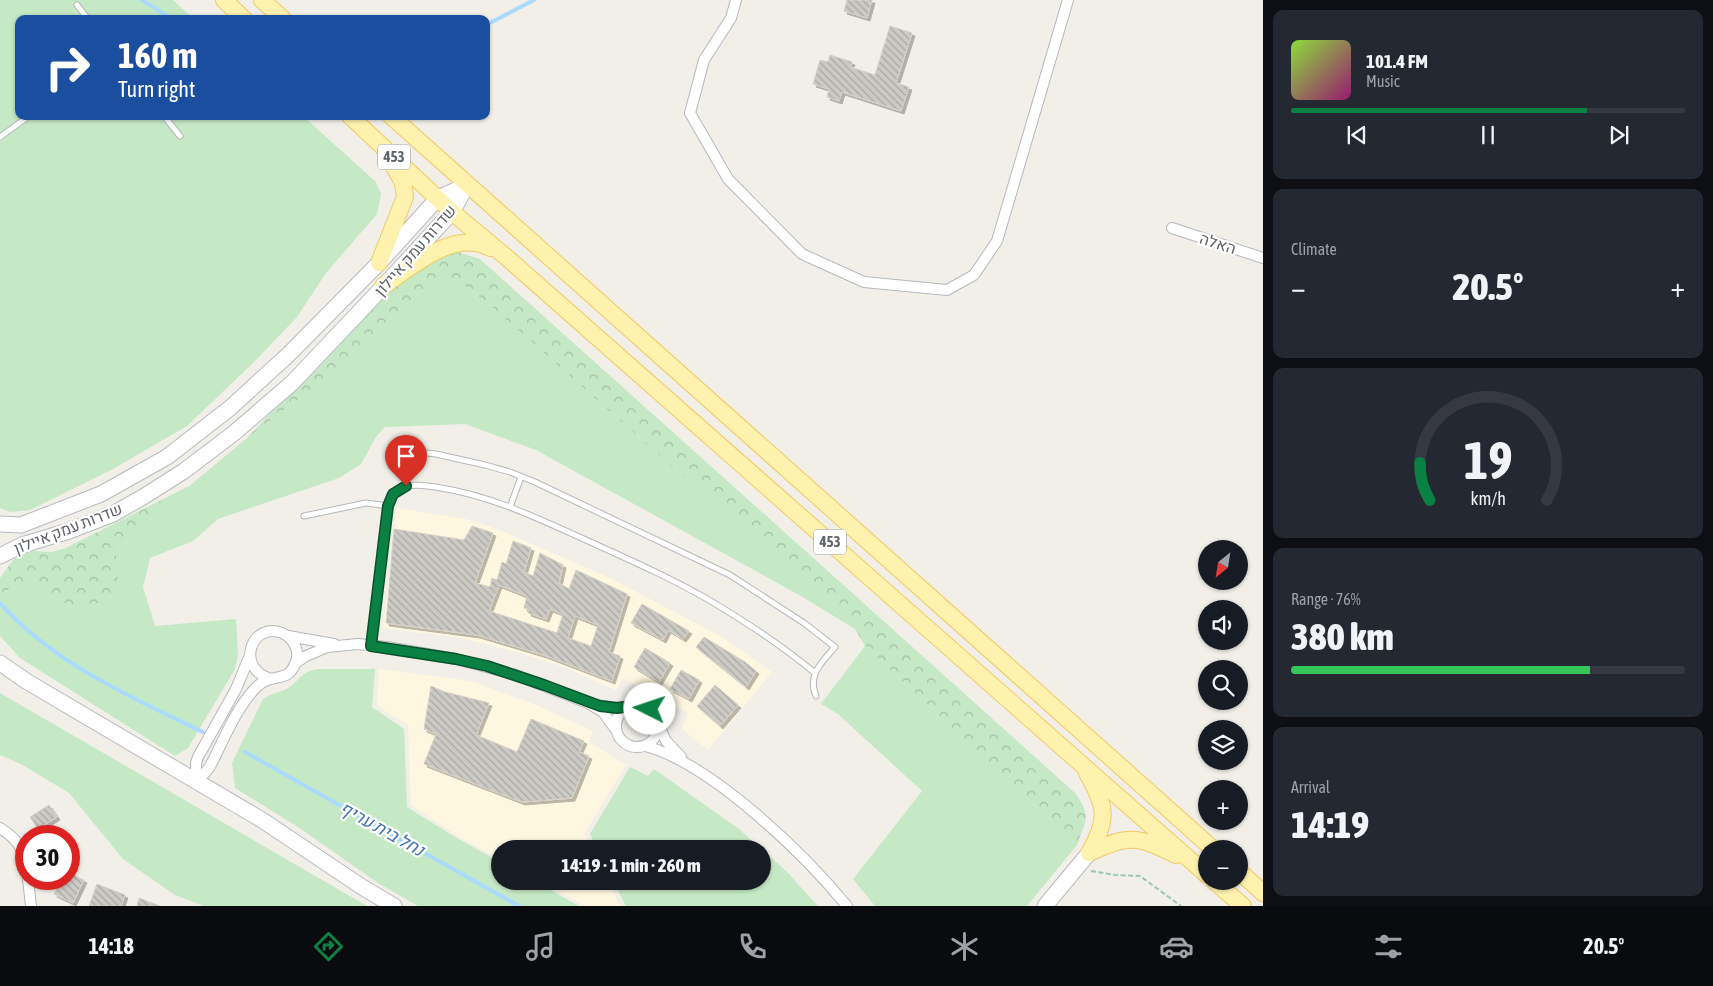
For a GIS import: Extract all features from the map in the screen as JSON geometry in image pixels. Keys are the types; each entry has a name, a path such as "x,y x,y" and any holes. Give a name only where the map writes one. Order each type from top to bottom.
{"main road":[{"path":"224,0 240,15"},
{"path":"262,0 280,15"},
{"path":"279,0 284,15"},
{"name":"453","path":"354,120 452,212 505,256 1198,867"},
{"name":"453","path":"395,120 1203,840"},
{"path":"379,143 403,183 406,197 379,263"},
{"name":"שדרות עמק איילון","path":"0,524 21,524 101,494 167,457 230,408 289,354 379,263 438,198 467,185"},
{"name":"שדרות עמק איילון","path":"0,556 22,545 69,531 112,514 184,471 234,433 292,383 452,212 467,185"},
{"path":"383,286 438,250 460,242 485,245 505,256"},
{"path":"0,662 26,681 262,820 362,887 394,906"},
{"path":"1045,906 1090,853 1100,832 1103,814 1096,789 1079,761"},
{"path":"1090,853 1119,840 1132,839 1152,843 1198,868"},
{"path":"1248,879 1263,893"},
{"path":"1224,890 1242,906"}],"street":[{"path":"736,0 731,18 704,60 690,113 728,179 802,254 864,282 947,290 974,275 997,241 1068,0"},
{"name":"האלה","path":"1172,228 1263,258"},
{"path":"196,781 198,757 236,689 252,646 261,635 274,631 288,636 343,645 371,646 447,657 487,666 544,685 588,703 603,712 621,740 628,746 635,748 645,746 654,740 659,726"},
{"path":"288,636 297,650 296,663"},
{"path":"196,781 207,773 213,764 244,702 256,687 271,679 286,675 296,663 314,652 327,647 343,645"},
{"path":"250,655 255,670 271,679"},
{"path":"588,703 609,708 638,705 650,709 657,718 666,740 687,763"},
{"path":"616,730 621,712 629,707"},
{"path":"645,746 667,753 687,763 722,788 792,847 847,906"},
{"path":"0,828 10,834 15,840"},
{"path":"29,890 31,906"}],"lane":[{"path":"77,5 85,15"},
{"path":"0,137 23,120"},
{"path":"167,120 180,136"},
{"path":"418,452 485,465 521,476 730,575 769,599 835,647 819,665 815,673 812,681 816,696"},
{"path":"510,507 521,476"},
{"path":"371,646 388,506 393,494 399,489 414,485 455,490 479,496 510,507 635,562 707,599 772,639 815,673"},
{"path":"304,516 366,503 388,506"}],"path":[{"path":"1076,868 1115,876 1140,876 1181,906"}],"shaded area":[{"path":"397,508 466,519 500,530 610,578 722,637 772,672 708,750 682,729 688,713 623,678 616,690 561,666 506,649 456,637 383,628"},
{"path":"379,669 471,681 536,705 593,731 589,742 626,765 584,834 587,840 491,840 491,854 458,836 411,805 408,725 377,706"},
{"path":"556,890 612,890 620,906 585,906"}],"green space":[{"path":"0,0 173,0 190,15 15,15 15,120 307,120 376,182 381,194 377,214 326,273 297,317 253,363 187,426 113,469 30,510 10,512 0,508"},
{"path":"458,252 480,259 1075,793 1084,808 1086,818 1077,845 865,646 855,629 489,304 458,281 443,276 435,279 307,393 247,438 372,308 406,278 423,266 441,257"},
{"path":"443,276 458,281 489,304 855,629 801,596 536,450 465,424 385,427 376,437 361,464 339,478 218,519 193,541 150,558 143,587 155,626 236,619 238,655 235,669 188,748 175,756 20,658 0,636 0,593 18,586 31,586 72,607 132,534 247,438 307,393 435,279"},
{"path":"191,485 132,534 116,553 119,592 95,604 72,607 31,586 18,586 0,593 0,578 13,560 21,554 31,551 52,552 66,548"},
{"path":"865,646 1077,845 1027,906 875,906 853,879 922,791 838,714 821,704"},
{"path":"318,669 375,669 372,707 404,729 407,807 491,857 491,890 550,890 579,906 418,906 378,883 298,827 235,788 232,763 263,699 288,688 307,672"},
{"path":"0,693 367,906 204,906 175,895 123,859 69,793 21,764 0,755"},
{"path":"630,767 648,776 654,769 739,829 751,840 593,840 590,834"},
{"path":"771,857 818,906 626,906 618,890 771,890"}],"building":[{"path":"847,0 872,0 867,18 844,11"},
{"path":"890,26 912,33 896,83 909,87 901,111 842,92 839,101 827,97 829,89 813,84 820,60 828,62 830,55 852,62 850,67 875,75"},
{"path":"472,526 493,533 475,583 490,587 492,578 497,580 502,562 506,564 513,541 531,548 524,572 533,576 540,553 563,565 559,583 569,589 576,570 627,594 609,652 620,656 612,681 544,655 477,635 386,623 394,529 464,540","holes":["499,585 527,596 524,608 529,609 528,613 546,619 550,609 563,614 557,633 489,611","575,616 598,625 591,646 568,638"]},
{"path":"642,604 689,631 683,639 668,630 663,640 631,623"},
{"path":"704,637 745,662 756,671 746,687 696,647"},
{"path":"645,648 670,663 659,682 634,667"},
{"path":"681,670 699,680 689,699 670,689"},
{"path":"715,685 738,705 720,726 697,706"},
{"path":"431,686 445,692 489,703 476,735 517,752 531,719 584,741 579,752 589,756 572,798 522,802 424,764 436,734 424,729"},
{"path":"49,805 57,817 44,825 35,825 30,817"},
{"path":"80,878 84,880 80,888"},
{"path":"97,884 125,895 121,906 89,906"},
{"path":"56,890 79,890 73,903 54,894"},
{"path":"139,898 160,906 137,906"}],"waterway":[{"path":"142,0 166,15"},
{"path":"490,23 534,0"},
{"name":"נחל בית עריף","path":"0,603 44,644 69,661 122,692 203,732"},
{"name":"נחל בית עריף","path":"245,752 519,906"}],"route":[{"path":"406,486 393,494 388,506 371,646 387,647 487,666 600,706 617,708 638,705 650,709"}]}
